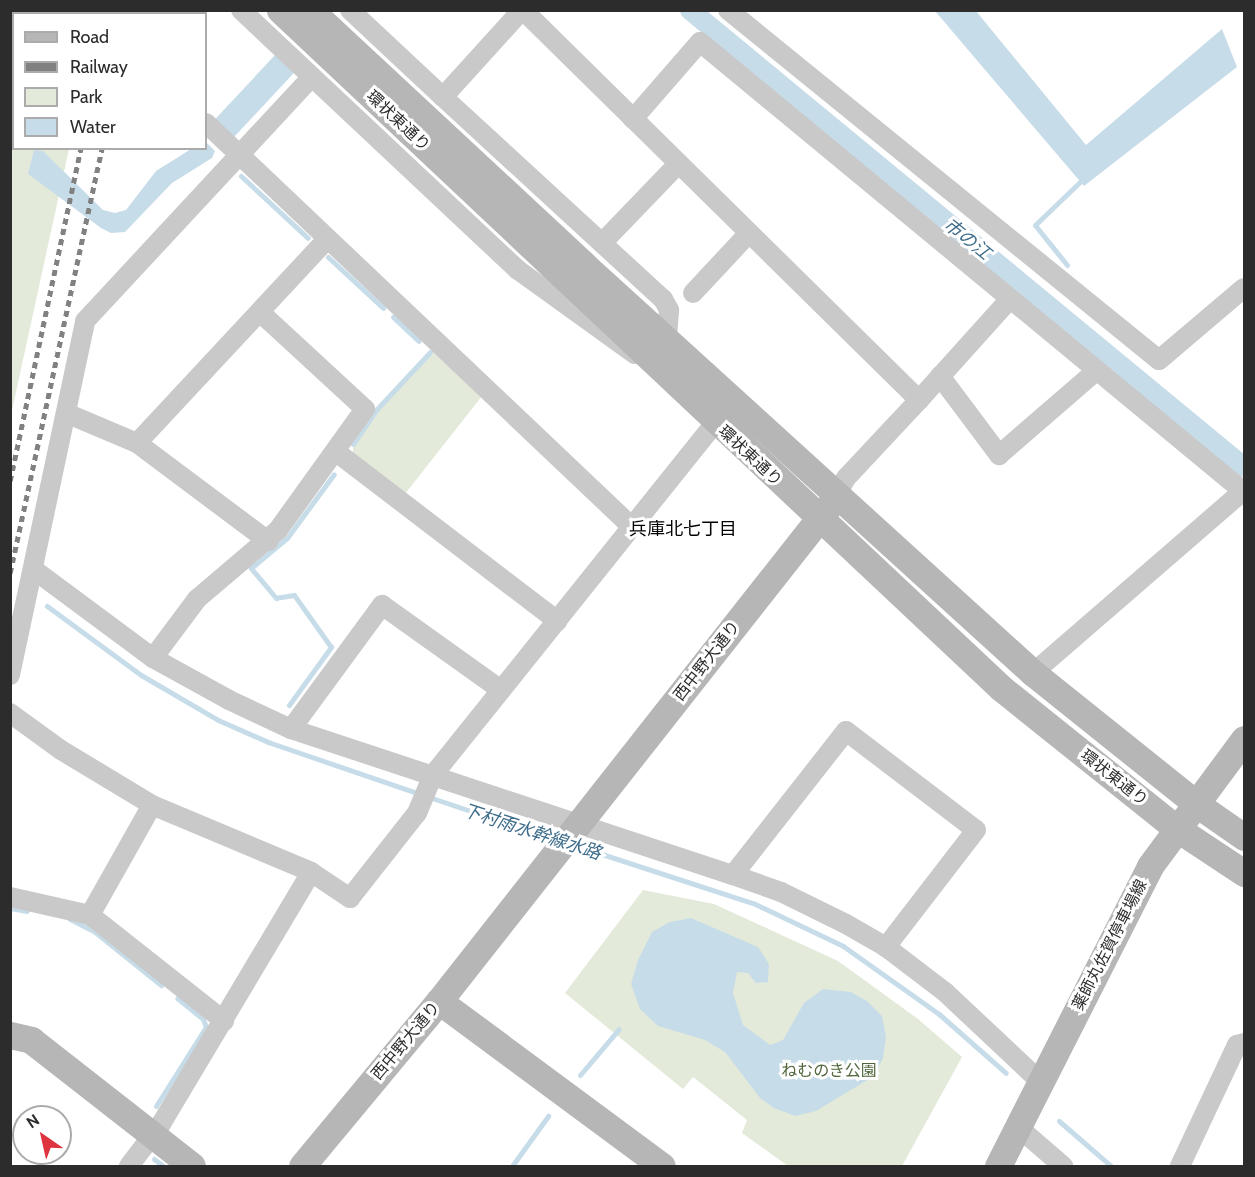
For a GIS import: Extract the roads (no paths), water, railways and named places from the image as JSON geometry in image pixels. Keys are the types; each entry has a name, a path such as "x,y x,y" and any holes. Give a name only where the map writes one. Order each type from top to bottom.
{"main road":[{"name":"環状東通り","path":"280,10 576,273 667,338 836,496 1033,673 1195,803 1245,837"},
{"name":"環状東通り","path":"310,10 576,273 648,360 1001,688 1176,828 1245,873"},
{"name":"西中野大通り","path":"302,1167 439,1001 836,496"},
{"name":"薬師丸佐賀停車場線","path":"998,1167 1150,866 1176,828 1245,739"},
{"path":"439,1001 662,1167"},
{"path":"10,1035 31,1040 192,1167"}],"street":[{"path":"241,10 518,270 621,347 648,360"},
{"path":"350,10 663,299 669,310 667,338"},
{"path":"728,10 1159,360 1245,288"},
{"path":"443,97 523,11 919,400"},
{"path":"633,119 700,42 1009,300 1244,490 1033,673"},
{"path":"10,675 85,321 312,78"},
{"path":"207,124 326,240 632,527"},
{"path":"602,243 678,164"},
{"path":"693,293 749,233"},
{"path":"137,443 326,240"},
{"path":"836,496 846,478 1009,300"},
{"path":"153,658 197,599 268,541 365,410 260,312"},
{"path":"940,376 999,455 1096,371"},
{"path":"66,413 137,443 268,541"},
{"path":"10,712 61,750 152,805 311,872 350,898 417,813 433,775 715,423"},
{"path":"335,451 557,621"},
{"path":"33,569 153,658 229,700 291,729 781,892 886,947 945,992 1041,1082"},
{"path":"291,729 382,604 501,690"},
{"path":"733,875 846,731 976,830 886,947"},
{"path":"90,915 152,805"},
{"path":"129,1167 153,1137 311,872"},
{"path":"10,897 90,915 224,1021"},
{"path":"1180,1167 1237,1045 1245,1043"},
{"path":"1020,1122 1063,1167"}],"water":[{"path":"935,11 976,11 1086,145 1222,29 1237,67 1084,186"},
{"path":"275,55 294,73 233,139 214,121"},
{"path":"207,143 215,151 212,158 172,183 125,232 111,233 101,228 28,174 34,150 43,151 103,210 115,213 126,210 156,171 189,150 207,150"},
{"path":"691,918 758,947 769,964 768,982 756,983 748,973 737,972 733,993 743,1025 770,1045 783,1040 804,1003 823,989 851,992 867,1001 882,1016 886,1037 883,1058 874,1076 816,1111 795,1116 774,1108 760,1098 725,1052 705,1040 658,1026 640,1009 631,984 638,960 652,932 670,922"}],"waterway":[{"name":"市の江","path":"690,10 1244,467"},
{"path":"241,176 308,238"},
{"path":"1067,265 1035,225 1083,179"},
{"path":"328,257 383,308"},
{"path":"393,317 419,341"},
{"path":"353,444 376,410 430,352"},
{"path":"289,705 331,647 294,595 276,598 251,568 287,538 334,474"},
{"name":"下村雨水幹線水路","path":"47,606 141,675 218,720 268,742 420,794"},
{"name":"下村雨水幹線水路","path":"429,797 557,840"},
{"name":"下村雨水幹線水路","path":"571,844 753,903 843,946 939,1014 1006,1073"},
{"path":"10,908 27,911"},
{"path":"70,919 95,932 161,985"},
{"path":"156,1106 206,1027 203,1019 177,998"},
{"path":"580,1075 619,1029"},
{"path":"512,1166 548,1116"},
{"name":"下村雨水幹線水路","path":"1059,1121 1111,1166"},
{"path":"154,1159 163,1166"}],"railway":[{"path":"10,481 81,150"},
{"path":"10,573 102,150"}],"district":[{"name":"兵庫北七丁目","path":"683,529"}],"park label":[{"name":"ねむのき公園","path":"829,1071"}]}
